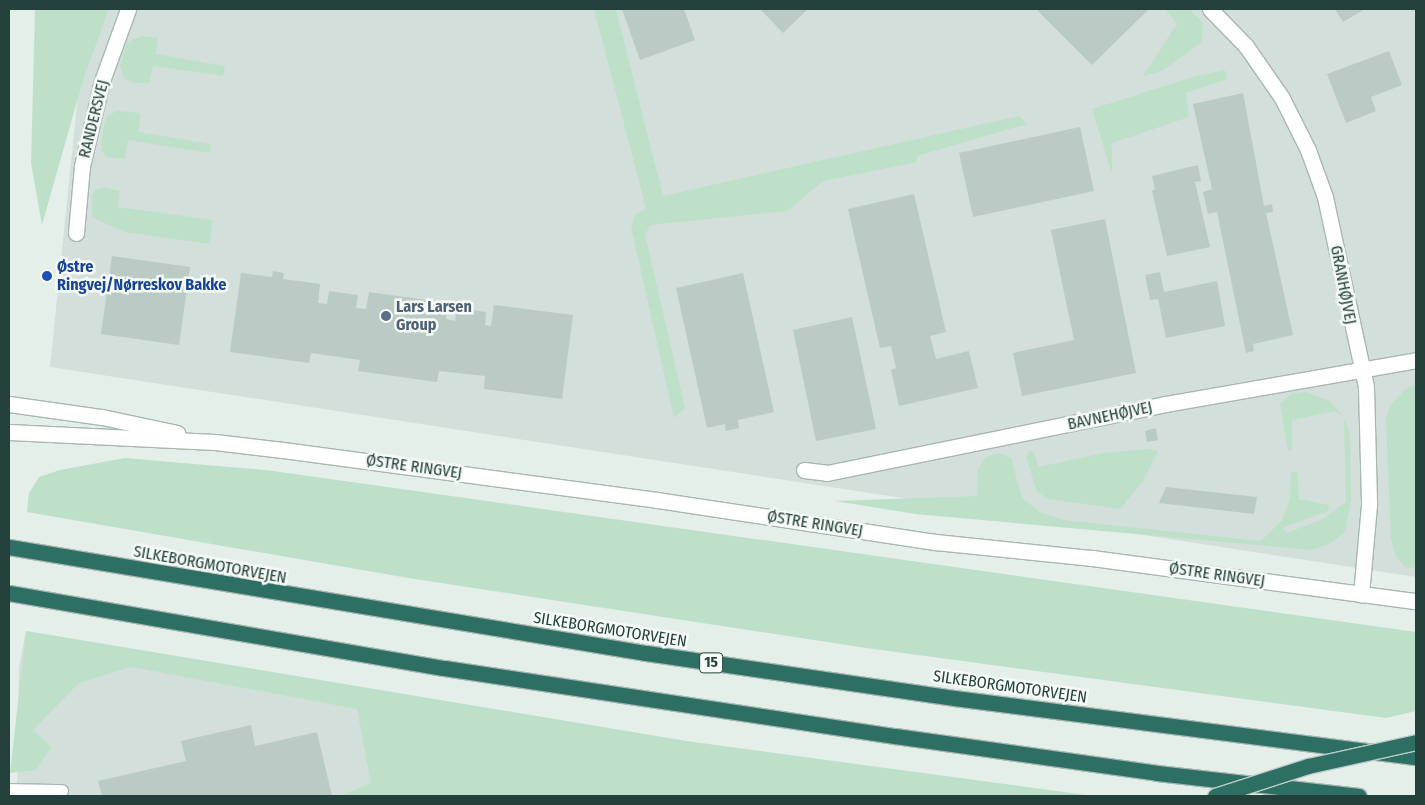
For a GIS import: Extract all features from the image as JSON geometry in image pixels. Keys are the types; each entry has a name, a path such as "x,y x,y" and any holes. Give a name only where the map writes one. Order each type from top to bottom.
{"highway":[{"name":"SILKEBORGMOTORVEJEN","path":"9,548 646,653 954,698 1416,757"},
{"path":"9,594 434,666 895,736 1157,773 1359,796"},
{"path":"1215,796 1308,766 1416,742"}],"main road":[{"name":"RANDERSVEJ","path":"76,233 82,166 102,81 128,9"},
{"name":"GRANHØJVEJ","path":"1210,9 1251,53 1282,98 1308,150 1325,197 1366,396 1369,505 1361,595"},
{"name":"BAVNEHØJVEJ","path":"804,470 828,473 1165,404 1416,360"},
{"name":"ØSTRE RINGVEJ","path":"9,404 102,417 215,442"},
{"name":"ØSTRE RINGVEJ","path":"9,432 215,442 619,495 936,542 1092,558 1416,601"}],"lane":[{"path":"9,790 62,792"}],"shaded area":[{"path":"109,9 1416,9 1416,577 50,367 80,75"},
{"path":"26,631 686,741 1058,796 17,796 19,667"}],"green space":[{"path":"35,9 109,9 84,77 42,225 31,163"},
{"path":"594,9 616,9 663,196 1019,116 1027,124 917,156 917,162 823,181 787,211 651,225 645,234 685,408 674,418 631,227 635,215 646,208"},
{"path":"1165,9 1189,9 1203,23 1201,43 1163,70 1142,77 1177,24"},
{"path":"142,36 158,38 155,54 225,66 223,76 153,66 149,83 134,83 124,78 120,66 127,42"},
{"path":"1225,70 1227,79 1186,93 1189,117 1112,143 1112,174 1092,109 1193,77"},
{"path":"117,111 140,113 139,132 211,144 210,153 128,140 125,159 107,157 102,151 101,141 106,117"},
{"path":"105,187 120,191 118,207 212,220 210,244 124,232 92,217 92,195 95,190"},
{"path":"1416,384 1416,568 1405,567 1396,556 1391,539 1386,418 1390,406 1404,390"},
{"path":"1306,392 1330,401 1344,417 1335,411 1292,420 1292,451 1288,451 1280,404 1291,394"},
{"path":"1344,417 1350,435 1351,501 1345,532 1329,544 1312,550 915,514 835,501 977,496 978,469 986,457 999,453 1011,458 1022,498 1040,512 1063,520 1261,541 1282,520 1290,499 1291,472 1297,471 1299,499 1329,505 1328,511 1282,528 1287,533 1323,519 1346,502"},
{"path":"1149,449 1158,451 1143,481 1120,509 1048,499 1037,492 1026,457 1030,450 1035,454 1038,467 1104,453"},
{"path":"125,458 266,470 1416,632 1416,711 1386,718 866,648 408,578 27,512 29,493 39,477 60,470"},
{"path":"26,631 686,741 1093,796 340,796 371,783 357,709 131,667 79,683 33,730 51,747 36,770 10,773"}],"building":[{"path":"622,9 684,9 695,40 640,60"},
{"path":"760,9 808,9 783,33"},
{"path":"1036,9 1149,9 1092,65"},
{"path":"1335,9 1365,9 1343,22"},
{"path":"1389,51 1402,85 1371,97 1376,111 1346,123 1327,74"},
{"path":"1243,93 1264,206 1272,204 1273,212 1266,213 1293,335 1253,344 1254,351 1246,353 1217,212 1208,214 1203,192 1212,189 1193,104"},
{"path":"1080,127 1094,191 973,217 959,153"},
{"path":"1198,165 1201,181 1195,182 1210,247 1167,256 1152,191 1155,189 1152,176"},
{"path":"914,194 946,332 930,336 936,359 969,351 978,388 899,406 891,370 896,368 891,346 880,348 848,209"},
{"path":"1105,219 1136,373 1022,396 1013,353 1074,340 1051,230"},
{"path":"112,256 190,267 179,345 101,334"},
{"path":"273,271 284,273 283,279 320,284 318,303 327,304 329,291 358,295 356,308 366,309 369,292 448,303 446,319 455,321 457,308 486,312 485,325 491,326 494,305 573,315 562,399 484,389 485,376 439,371 437,382 358,371 360,360 311,353 309,363 230,352 241,273 272,277"},
{"path":"1160,272 1164,292 1217,281 1225,326 1166,338 1158,299 1150,300 1145,275"},
{"path":"743,273 774,412 738,420 739,428 726,431 725,424 707,428 676,288"},
{"path":"852,317 876,429 816,441 793,330"},
{"path":"1156,428 1158,440 1147,442 1145,431"},
{"path":"1166,487 1257,497 1254,514 1159,503"},
{"path":"251,725 255,746 317,732 332,796 102,796 98,781 186,761 181,741"}],"place":[{"name":"Østre Ringvej/Nørreskov Bakke","path":"47,276"},
{"name":"Lars Larsen Group","path":"386,316"}]}
